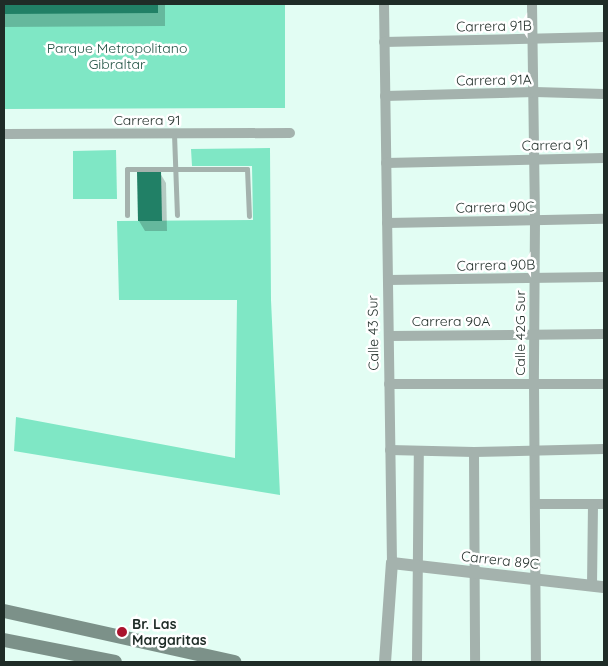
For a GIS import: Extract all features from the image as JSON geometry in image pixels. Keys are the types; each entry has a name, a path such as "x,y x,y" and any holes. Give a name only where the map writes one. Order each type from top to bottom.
{"main road":[{"path":"4,611 234,662"},
{"path":"4,640 115,662"}],"street":[{"name":"Calle 43 Sur","path":"384,4 392,563 385,662"},
{"name":"Calle 42G Sur","path":"532,4 536,220 534,277 536,335 534,383 536,662"},
{"name":"Carrera 91B","path":"384,42 604,37"},
{"name":"Carrera 91A","path":"385,96 534,92 604,94"},
{"name":"Carrera 91","path":"4,134 290,133"},
{"name":"Carrera 91","path":"386,163 604,158"},
{"name":"Carrera 90C","path":"387,223 604,220"},
{"name":"Carrera 90B","path":"388,280 604,277"},
{"name":"Carrera 90A","path":"388,336 604,334"},
{"path":"389,384 604,384"},
{"path":"390,450 474,452 604,449"},
{"path":"417,662 419,451"},
{"path":"474,452 475,662"},
{"path":"536,504 604,504"},
{"path":"593,504 598,586"},
{"name":"Carrera 89C","path":"392,563 598,586"}],"lane":[{"path":"174,133 177,216"},
{"path":"127,215 126,169 247,169 249,216"}],"green space":[{"name":"Parque Metropolitano Gibraltar","path":"4,4 285,4 285,108 4,109"},
{"path":"270,148 271,300 280,495 14,451 16,417 235,458 237,300 119,300 117,221 253,220 252,166 192,166 191,149"},
{"path":"116,150 117,199 73,199 73,151"}],"building":[{"path":"4,4 158,4 158,13 4,14"},
{"path":"161,171 162,221 138,221 137,172"}],"place":[{"name":"Br. Las Margaritas","path":"122,632"}]}
